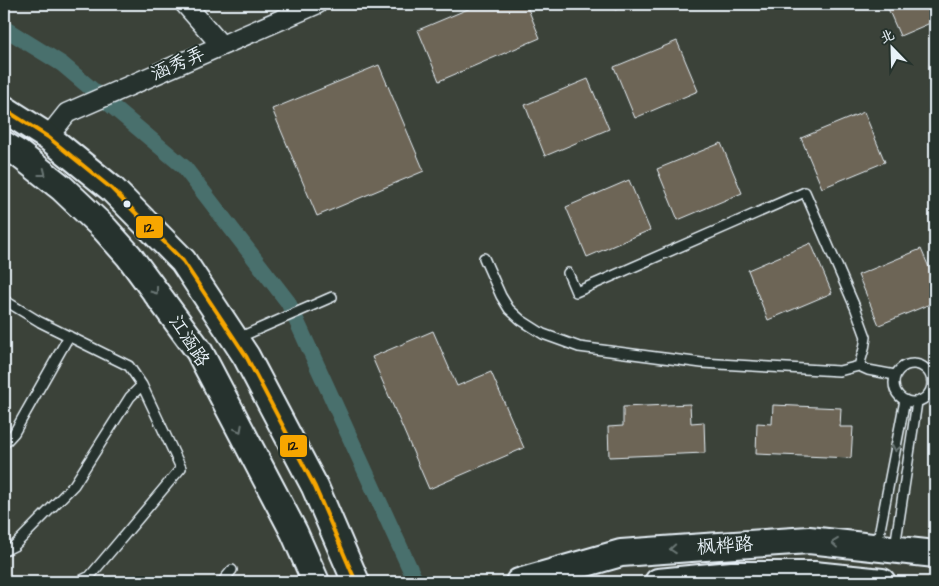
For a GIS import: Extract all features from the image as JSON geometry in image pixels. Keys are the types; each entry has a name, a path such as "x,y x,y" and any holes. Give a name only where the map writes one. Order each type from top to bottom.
{"main road":[{"name":"江涵路","path":"4,109 48,137 112,189 183,261 246,356 315,487 356,582"},
{"name":"江涵路","path":"4,145 19,154 62,188 104,228 129,256 199,352 294,532 316,582"},
{"name":"枫桦路","path":"519,582 621,553 809,540 935,554"},
{"name":"枫桦路","path":"658,582 732,575 814,575 882,582"}],"street":[{"path":"185,4 221,45"},
{"name":"涵秀弄","path":"48,137 69,112 317,4"}],"lane":[{"path":"568,273 576,292 805,192 856,307 866,337 859,366"},
{"path":"484,258 509,309 521,320 543,334 579,347 702,363 839,371 859,366 868,370 895,375"},
{"path":"235,340 332,297"},
{"path":"4,300 40,322 129,366 142,385 181,468 90,576 78,582"},
{"path":"4,444 14,433 69,336"},
{"path":"916,363 922,365 931,375 932,382 928,395 917,402 911,402 899,397 894,387 893,380 895,375 903,366 916,363"},
{"path":"4,551 14,546 74,485 130,396 142,385"},
{"path":"886,548 905,400"},
{"path":"886,548 917,402"},
{"path":"222,582 232,570"}],"building":[{"path":"480,4 526,4 540,38 439,81 418,30"},
{"path":"613,4 629,4 615,10"},
{"path":"886,4 935,4 935,21 900,36"},
{"path":"677,41 698,91 635,118 614,67"},
{"path":"379,65 424,171 317,216 272,109"},
{"path":"588,79 609,129 545,156 525,105"},
{"path":"864,112 885,162 822,188 801,138"},
{"path":"721,143 742,193 678,220 657,169"},
{"path":"629,180 650,230 587,257 566,207"},
{"path":"811,243 832,293 768,320 748,270"},
{"path":"921,249 935,281 935,302 879,325 858,275"},
{"path":"433,331 457,386 491,372 524,448 429,489 372,357"},
{"path":"690,404 691,423 704,422 705,453 609,457 608,427 623,426 623,407"},
{"path":"773,405 841,408 840,427 853,427 851,458 756,454 757,423 772,424"}],"waterway":[{"path":"4,28 62,64 184,167 288,302 416,582"}],"transit line":[{"name":"12","path":"4,109 48,137 112,189 183,261 246,356 315,487 356,582"}]}
